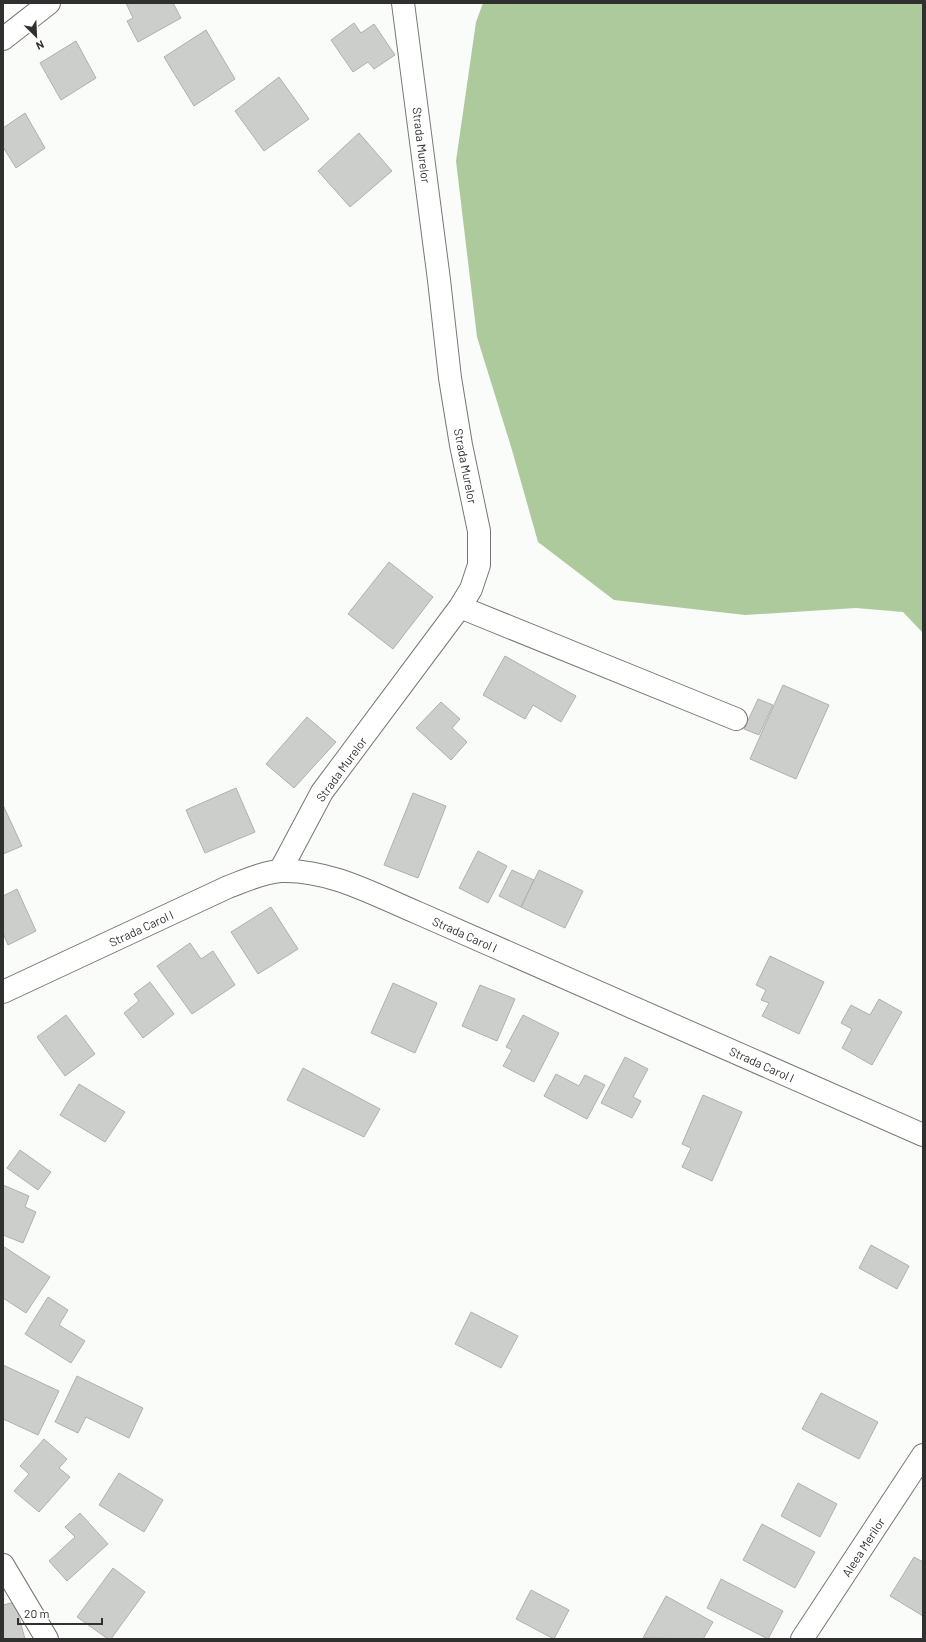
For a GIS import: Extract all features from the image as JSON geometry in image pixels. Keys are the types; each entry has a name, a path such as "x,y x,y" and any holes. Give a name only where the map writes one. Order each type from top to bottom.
{"street":[{"path":"3,39 49,3"},
{"name":"Strada Murelor","path":"280,871 322,792 460,608 471,589 479,564 479,531 461,445 450,378 439,280 403,3"},
{"path":"460,608 736,719"},
{"name":"Strada Carol I","path":"3,992 228,887 259,876 280,871 311,874 347,883 923,1135"},
{"name":"Aleea Merilor","path":"802,1639 923,1455"},
{"path":"3,1565 47,1639"}],"green space":[{"path":"483,3 923,3 923,633 903,612 856,608 745,615 614,600 538,542 512,450 477,337 456,161 476,22"}],"building":[{"path":"126,3 173,3 181,18 138,42 127,21 133,18"},
{"path":"354,23 361,33 374,24 395,55 374,69 368,62 353,72 331,40"},
{"path":"206,30 235,79 194,106 164,57"},
{"path":"76,41 96,78 61,100 40,63"},
{"path":"279,77 309,119 264,151 235,111"},
{"path":"25,113 45,148 16,168 3,147 3,128"},
{"path":"359,133 392,171 350,207 318,171"},
{"path":"389,562 433,597 393,649 348,614"},
{"path":"505,656 576,696 561,722 533,705 525,719 483,695"},
{"path":"783,685 829,705 796,779 750,759"},
{"path":"758,699 773,705 759,735 744,729"},
{"path":"441,702 460,719 452,728 467,742 451,760 416,728"},
{"path":"307,717 336,742 294,788 266,764"},
{"path":"236,788 255,832 205,853 186,810"},
{"path":"413,793 446,806 418,878 384,865"},
{"path":"3,805 22,846 3,854"},
{"path":"478,851 507,866 488,903 459,888"},
{"path":"512,870 534,880 521,907 499,896"},
{"path":"539,870 583,891 565,928 521,907"},
{"path":"17,889 36,931 8,945 3,933 3,896"},
{"path":"271,907 298,949 258,974 231,932"},
{"path":"190,943 201,959 213,951 235,985 192,1014 157,966"},
{"path":"770,956 824,982 799,1034 762,1016 769,1003 761,1000 766,990 756,985"},
{"path":"150,982 174,1014 143,1038 124,1013 139,1001 134,994"},
{"path":"393,983 437,1003 415,1053 371,1033"},
{"path":"480,985 515,999 497,1041 462,1026"},
{"path":"879,999 902,1012 872,1065 842,1048 852,1029 841,1023 851,1005 870,1015"},
{"path":"66,1015 95,1054 65,1076 37,1037"},
{"path":"523,1015 559,1033 534,1082 503,1066 512,1050 506,1047"},
{"path":"625,1057 648,1069 633,1097 641,1101 632,1118 601,1103"},
{"path":"303,1068 380,1109 364,1137 287,1100"},
{"path":"556,1074 579,1086 585,1075 605,1085 587,1119 544,1096"},
{"path":"79,1084 125,1112 105,1142 60,1115"},
{"path":"703,1095 742,1112 712,1181 682,1167 691,1148 682,1144"},
{"path":"20,1150 51,1172 38,1190 7,1168"},
{"path":"3,1185 29,1196 25,1207 36,1212 23,1243 3,1235"},
{"path":"871,1245 909,1266 897,1289 859,1268"},
{"path":"3,1246 50,1277 26,1313 3,1298"},
{"path":"48,1297 68,1310 59,1325 85,1341 71,1363 25,1334"},
{"path":"471,1312 518,1336 501,1368 455,1344"},
{"path":"3,1365 59,1391 38,1435 3,1419"},
{"path":"77,1376 143,1408 129,1438 86,1417 78,1433 55,1422"},
{"path":"821,1393 878,1422 859,1459 802,1429"},
{"path":"44,1439 67,1459 59,1468 70,1477 39,1512 14,1491 29,1474 20,1466"},
{"path":"119,1473 163,1500 144,1532 99,1505"},
{"path":"798,1483 837,1504 820,1537 781,1516"},
{"path":"80,1513 108,1544 67,1581 49,1561 75,1537 65,1527"},
{"path":"762,1524 815,1552 795,1588 743,1560"},
{"path":"914,1557 923,1562 923,1616 890,1596"},
{"path":"113,1568 145,1592 111,1639 108,1639 77,1617"},
{"path":"721,1579 783,1611 768,1639 707,1608"},
{"path":"531,1590 569,1610 554,1639 516,1619"},
{"path":"666,1596 713,1622 703,1639 643,1638"},
{"path":"15,1602 25,1639 3,1639 3,1605"}]}
